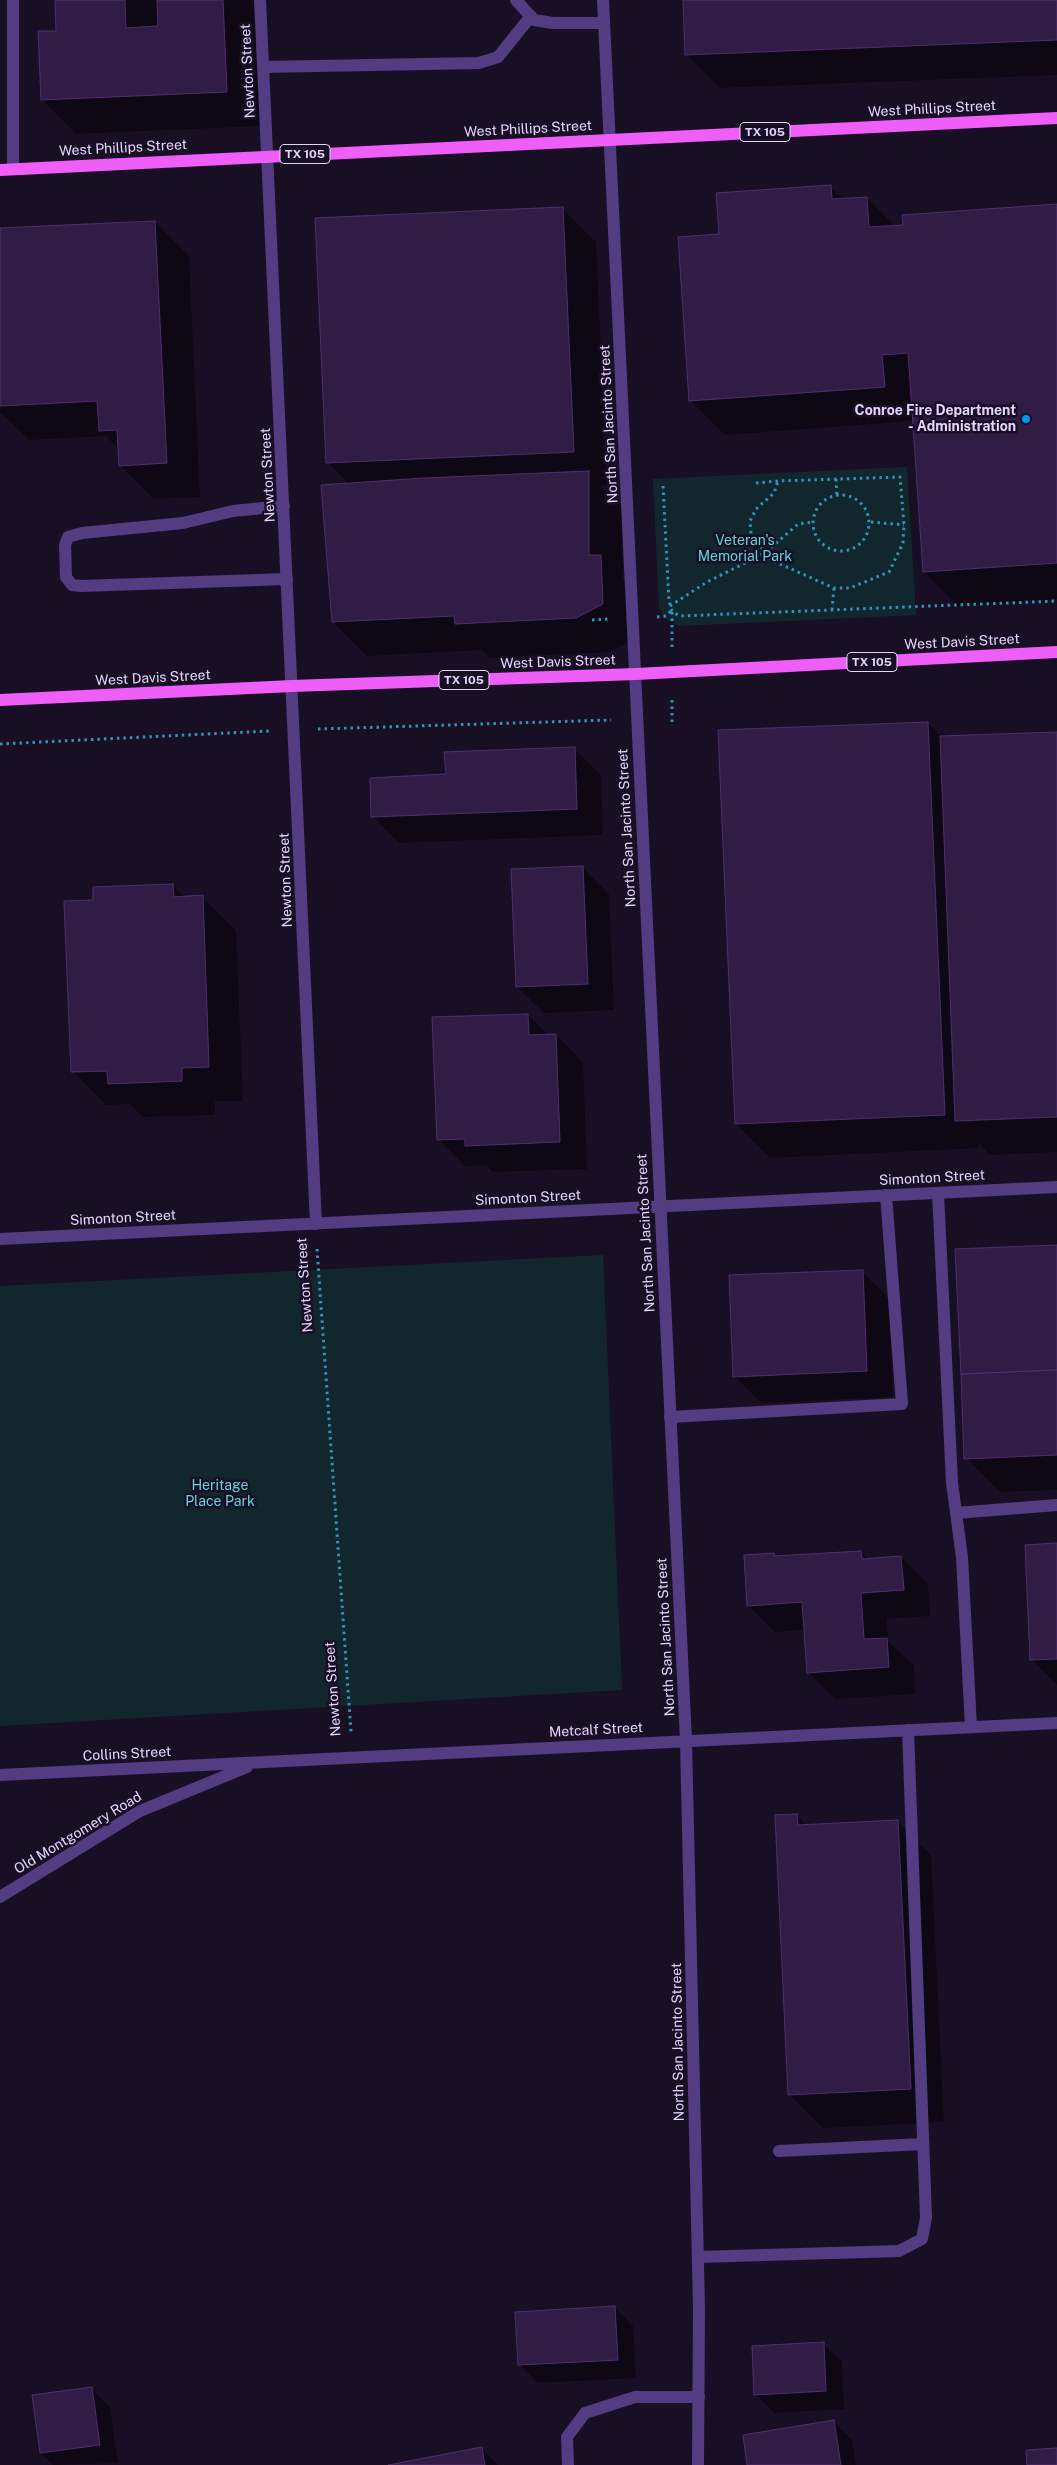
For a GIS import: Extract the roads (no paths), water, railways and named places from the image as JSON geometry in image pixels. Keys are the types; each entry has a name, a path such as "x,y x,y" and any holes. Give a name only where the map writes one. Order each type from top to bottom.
{"main road":[{"name":"West Phillips Street","path":"0,170 1057,118"},
{"name":"West Davis Street","path":"0,700 292,686 636,674 1057,652"}],"street":[{"path":"13,0 13,169"},
{"name":"Newton Street","path":"260,0 316,1224"},
{"path":"516,0 534,20 553,23 604,23"},
{"name":"North San Jacinto Street","path":"603,0 686,1741 698,2257 698,2465"},
{"path":"263,67 478,63 498,57 531,16"},
{"path":"284,506 233,511 183,523 82,533 68,537 65,546 66,577 72,585 80,586 287,579"},
{"name":"Simonton Street","path":"0,1239 1057,1187"},
{"path":"938,1193 952,1483 962,1557 971,1727"},
{"path":"670,1416 902,1404 886,1195"},
{"path":"956,1513 1057,1505"},
{"name":"Metcalf Street","path":"256,1764 352,1757 1057,1724"},
{"path":"698,2257 899,2251 922,2239 926,2218 908,1730"},
{"name":"Collins Street","path":"0,1775 256,1764"},
{"name":"Old Montgomery Road","path":"0,1897 140,1811 256,1764"},
{"path":"779,2151 923,2144"},
{"path":"568,2465 566,2437 585,2413 635,2397 699,2397"}],"place":[{"name":"Conroe Fire Department - Administration","path":"1026,419"}],"park label":[{"name":"Veteran's Memorial Park","path":"745,550"},
{"name":"Heritage Place Park","path":"220,1494"}]}
